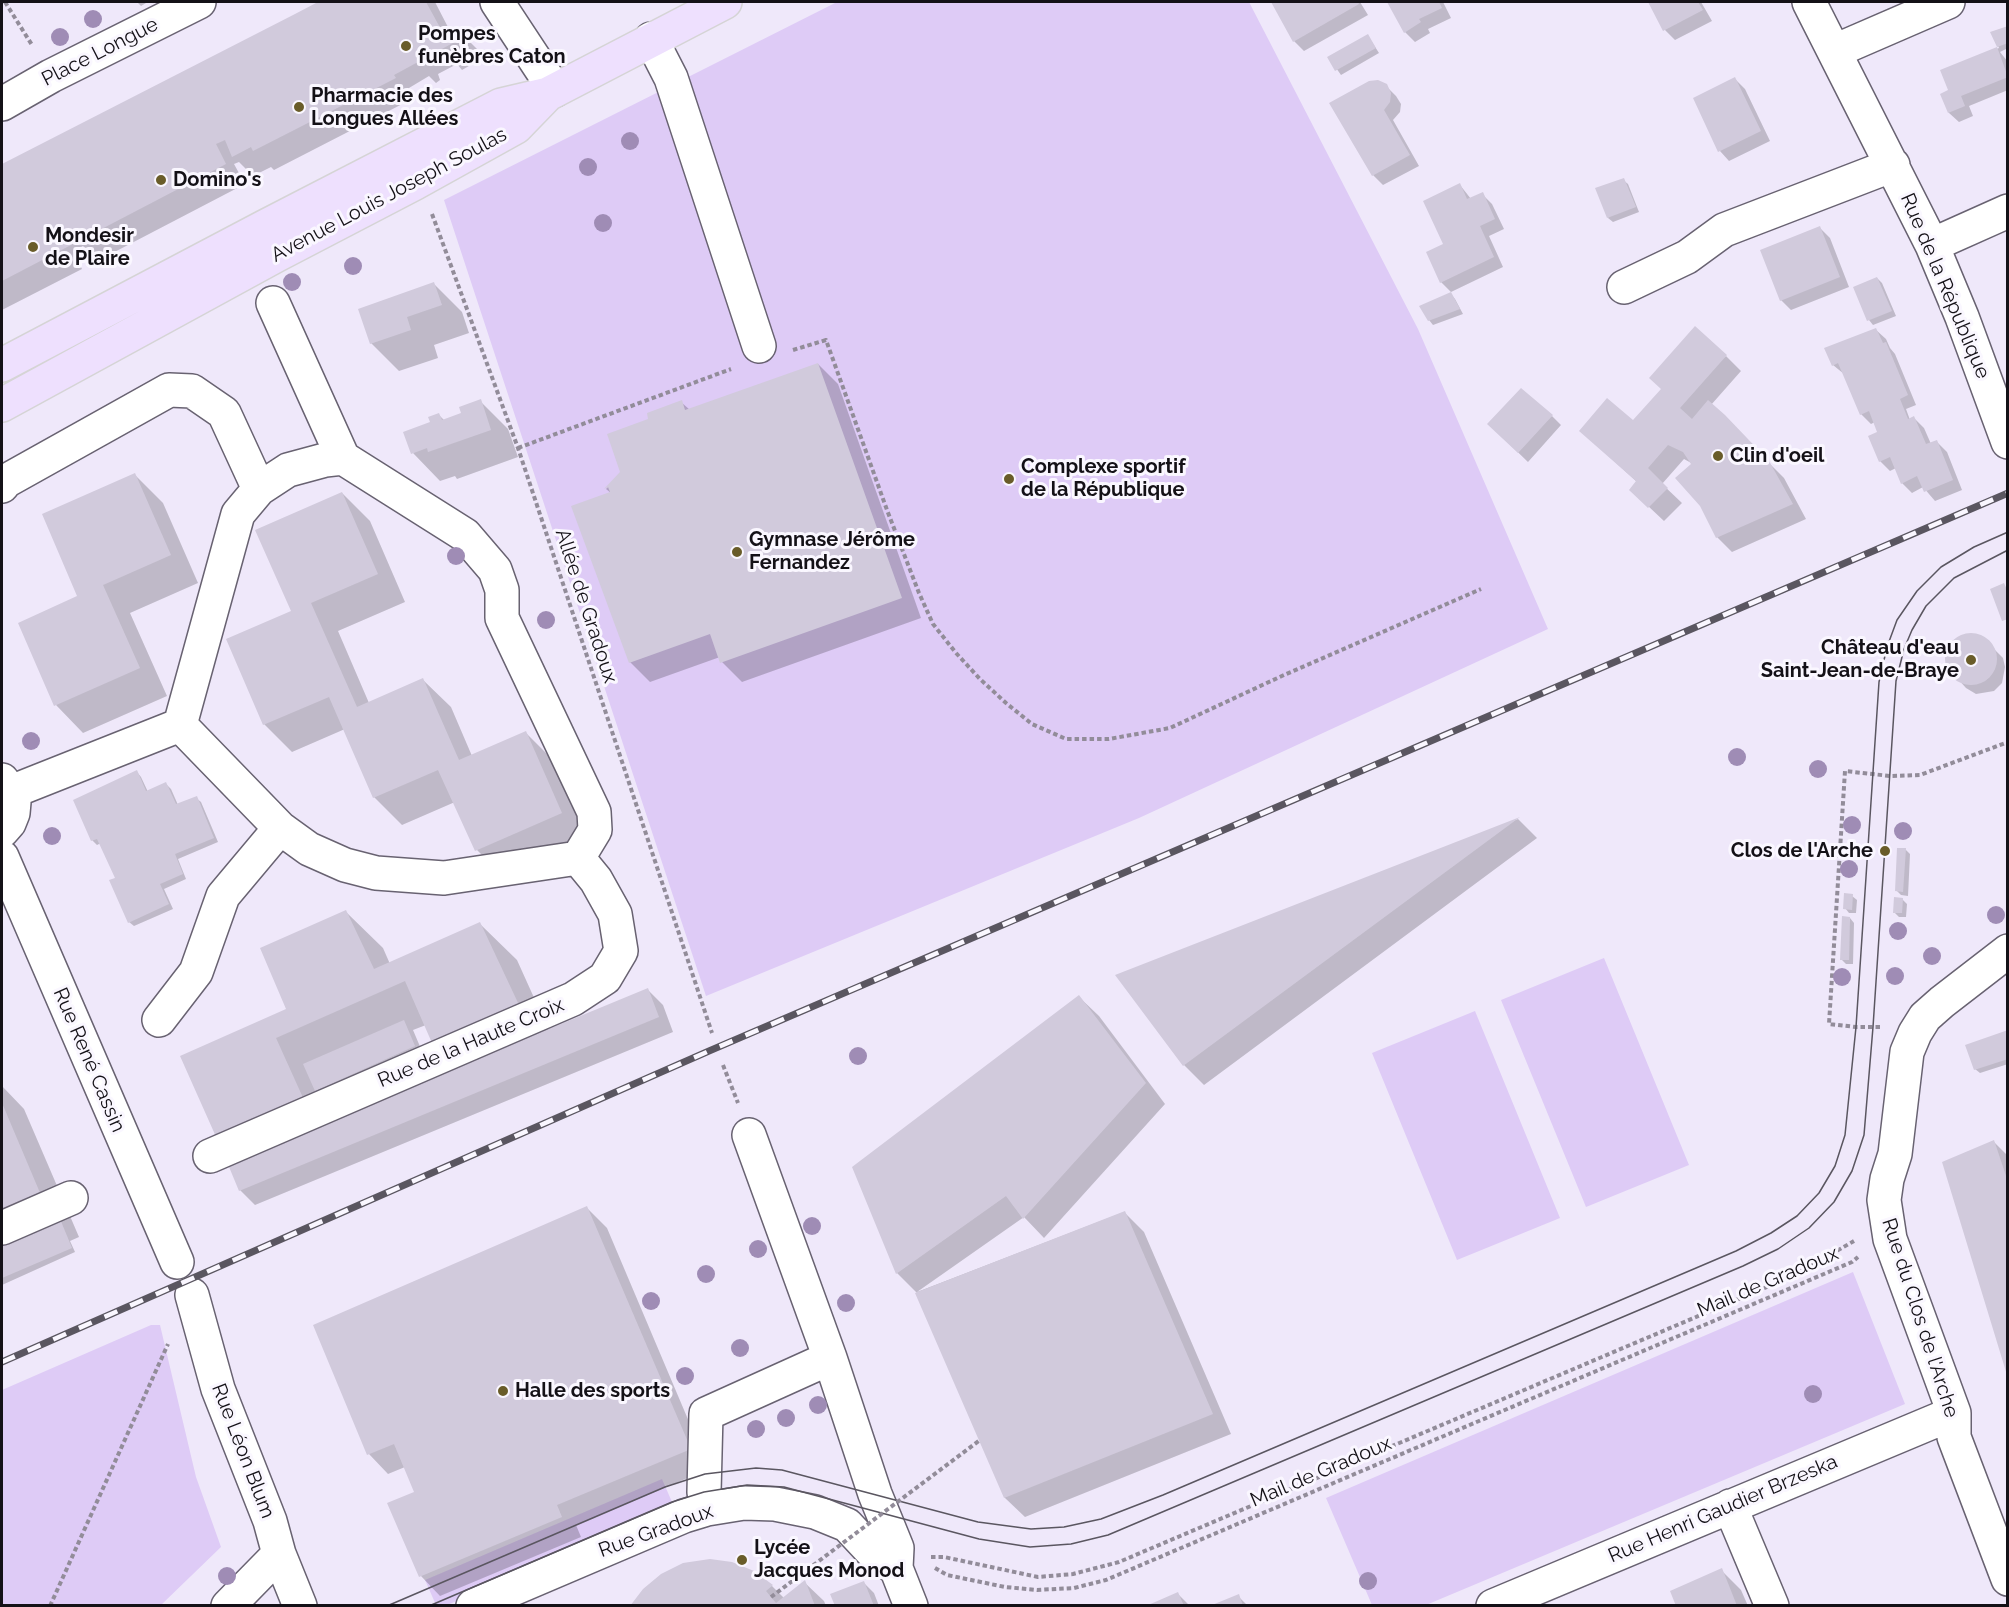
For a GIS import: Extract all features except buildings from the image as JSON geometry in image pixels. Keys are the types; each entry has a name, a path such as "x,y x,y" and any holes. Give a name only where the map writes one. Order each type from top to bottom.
{"main road":[{"path":"552,92 725,2"},
{"name":"Avenue Louis Joseph Soulas","path":"2,365 501,105 552,92"},
{"name":"Avenue Louis Joseph Soulas","path":"2,405 516,127 552,92"}],"street":[{"name":"Place Longue","path":"2,105 51,76 199,2"},
{"path":"2,382 552,92 497,2"},
{"name":"Rue de la République","path":"1809,2 1932,245 1962,317 2007,442"},
{"path":"1835,51 1948,2"},
{"path":"651,39 671,78 749,356"},
{"path":"1624,288 1687,257 1724,230 1893,165"},
{"path":"1932,245 2007,211"},
{"path":"180,724 280,828 309,849 345,865 376,873 444,878 578,858 595,830 594,812 502,618 502,590 495,570 465,535 343,458 273,303"},
{"path":"2,486 6,481 169,390 192,391 224,412 259,489"},
{"path":"180,724 238,514 259,489 288,470 325,459 343,458"},
{"path":"2,831 9,823 14,802 6,786 180,724"},
{"path":"159,1020 196,972 224,896 280,828"},
{"name":"Rue René Cassin","path":"2,857 177,1262"},
{"name":"Rue de la Haute Croix","path":"210,1156 573,999 604,978 621,951 615,914 596,880 578,858"},
{"name":"Rue du Clos de l'Arche","path":"2007,951 1925,1017 1915,1033 1907,1052 1895,1154 1887,1179 1873,1244 1954,1413 1954,1437 2007,1579"},
{"path":"749,1135 830,1358 875,1494 897,1548 916,1563 911,1605"},
{"path":"2,1228 71,1198"},
{"name":"Rue Léon Blum","path":"192,1295 218,1389 300,1605"},
{"path":"707,1509 704,1492 706,1414 830,1358"},
{"name":"Rue Henri Gaudier Brzeska","path":"1494,1605 1954,1413"},
{"name":"Rue Gradoux","path":"473,1605 663,1524 707,1509 744,1503 775,1504 815,1512 847,1525 876,1557 916,1563"},
{"path":"1730,1506 1772,1605"},
{"path":"228,1605 279,1554"}],"path":[{"path":"5,2 51,76"},
{"name":"Allée de Gradoux","path":"430,210 518,448 712,1033"},
{"path":"826,340 887,510 933,624 980,679 1006,703 1032,724 1066,739 1109,738 1170,728 1284,675 1481,589"},
{"path":"518,448 749,356"},
{"path":"1882,1027 1829,1024 1845,771 1890,776 1920,775 2007,742"},
{"name":"Mail de Gradoux","path":"916,1563 944,1557 1038,1576 1073,1574 1119,1562 1795,1275 1853,1240 1873,1244"},
{"name":"Mail de Gradoux","path":"916,1563 947,1575 1005,1587 1037,1590 1074,1588 1106,1580 1852,1262 1873,1244"},
{"path":"50,1605 171,1336"},
{"path":"771,1597 980,1440"}],"shaded area":[{"name":"Complexe sportif de la République","path":"837,2 1249,2 1418,329 1548,629 1139,818 706,996 444,200"},
{"path":"1604,958 1689,1165 1586,1207 1501,1000"},
{"path":"1475,1011 1560,1218 1457,1260 1372,1053"},
{"path":"1853,1272 1905,1404 1426,1605 1372,1605 1326,1498"},
{"path":"151,1325 160,1325 196,1477 221,1547 161,1605 2,1605 2,1390"},
{"path":"662,1479 675,1509 447,1605 436,1605 425,1580"}],"tram line":[{"path":"387,1606 665,1487 705,1474 756,1468 782,1470 978,1522 1031,1529 1064,1527 1101,1519 1163,1495 1736,1251 1771,1233 1797,1216 1819,1193 1835,1166 1845,1135 1856,1027 1879,682 1887,647 1897,620 1917,591 1941,567 1974,547 2008,532"},
{"path":"429,1606 672,1502 704,1492 747,1485 784,1487 979,1539 1030,1547 1071,1544 1108,1535 1743,1266 1778,1249 1809,1228 1834,1202 1852,1171 1864,1135 1896,681 1904,649 1926,606 1954,578 2008,550"}],"railway":[{"path":"2,1362 709,1051 2008,493"}],"place":[{"name":"Pompes funèbres Caton","path":"406,46"},
{"name":"Pharmacie des Longues Allées","path":"299,107"},
{"name":"Domino's","path":"161,180"},
{"name":"Mondesir de Plaire","path":"33,247"},
{"name":"Clin d'oeil","path":"1718,456"},
{"name":"Complexe sportif de la République","path":"1009,479"},
{"name":"Gymnase Jérôme Fernandez","path":"737,552"},
{"name":"Château d'eau Saint-Jean-de-Braye","path":"1971,660"},
{"name":"Clos de l'Arche","path":"1885,851"},
{"name":"Halle des sports","path":"503,1391"},
{"name":"Lycée Jacques Monod","path":"742,1560"}]}
